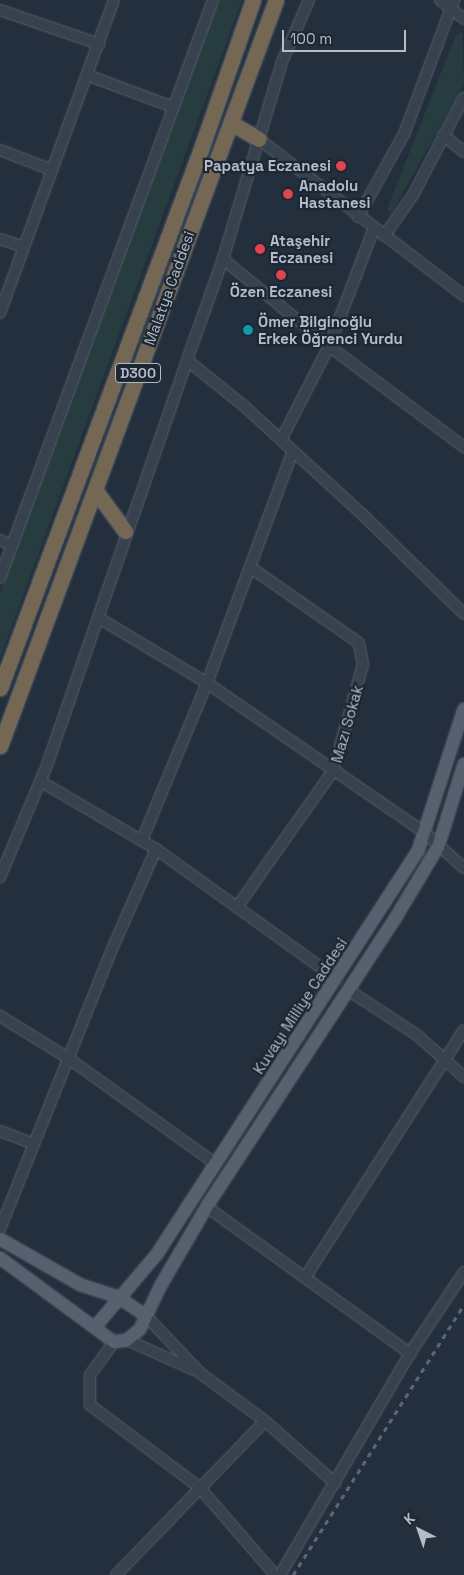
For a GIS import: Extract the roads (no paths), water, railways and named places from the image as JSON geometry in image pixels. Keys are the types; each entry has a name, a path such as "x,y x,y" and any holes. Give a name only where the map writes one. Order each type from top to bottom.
{"highway":[{"name":"Malatya Caddesi","path":"0,688 201,149 253,0"},
{"name":"Malatya Caddesi","path":"0,746 276,0"},
{"path":"231,123 259,139"},
{"path":"95,490 125,531"}],"main road":[{"name":"Kuvayı Milliye Caddesi","path":"95,1327 118,1297 157,1254 337,979 418,851 464,709"},
{"name":"Kuvayı Milliye Caddesi","path":"121,1341 140,1329 207,1207 438,847 464,764"},
{"path":"0,1239 81,1286 118,1297 146,1316"},
{"path":"0,1258 95,1327 121,1341"}],"street":[{"path":"0,313 114,0"},
{"path":"0,578 213,0"},
{"path":"0,877 40,781 99,618 125,531 222,258 282,62 309,0"},
{"path":"440,0 452,4 464,19"},
{"path":"358,217 404,134 452,4"},
{"path":"0,10 99,44"},
{"path":"87,75 174,107"},
{"path":"384,236 413,195 464,97"},
{"path":"443,135 464,152"},
{"path":"259,139 358,217 464,296"},
{"path":"0,150 52,170"},
{"path":"281,440 329,346 374,228"},
{"path":"0,239 24,248"},
{"path":"222,258 329,346 464,447"},
{"path":"187,360 293,451 464,614"},
{"path":"142,840 207,683 293,451"},
{"path":"0,540 12,545"},
{"name":"Mazı Sokak","path":"237,907 333,771 364,664 359,643 250,567"},
{"path":"99,618 207,683 424,832 438,847 464,868"},
{"path":"40,781 156,849 337,979"},
{"path":"0,1228 68,1058 156,849"},
{"path":"348,990 417,1035 464,1077"},
{"path":"0,1016 68,1058 216,1164"},
{"path":"306,1276 464,1030"},
{"path":"0,1131 34,1144"},
{"path":"207,1207 306,1276 410,1354"},
{"path":"280,1575 410,1354 464,1272"},
{"path":"146,1316 200,1373 265,1421 335,1483"},
{"path":"200,1373 121,1341 90,1375 90,1405 200,1488 274,1575"},
{"path":"116,1575 265,1421"}],"railway":[{"path":"293,1575 464,1305"}],"place":[{"name":"Papatya Eczanesi","path":"341,166"},
{"name":"Anadolu Hastanesi","path":"288,194"},
{"name":"Ataşehir Eczanesi","path":"260,249"},
{"name":"Özen Eczanesi","path":"281,275"},
{"name":"Ömer Bilginoğlu Erkek Öğrenci Yurdu","path":"248,330"}]}
